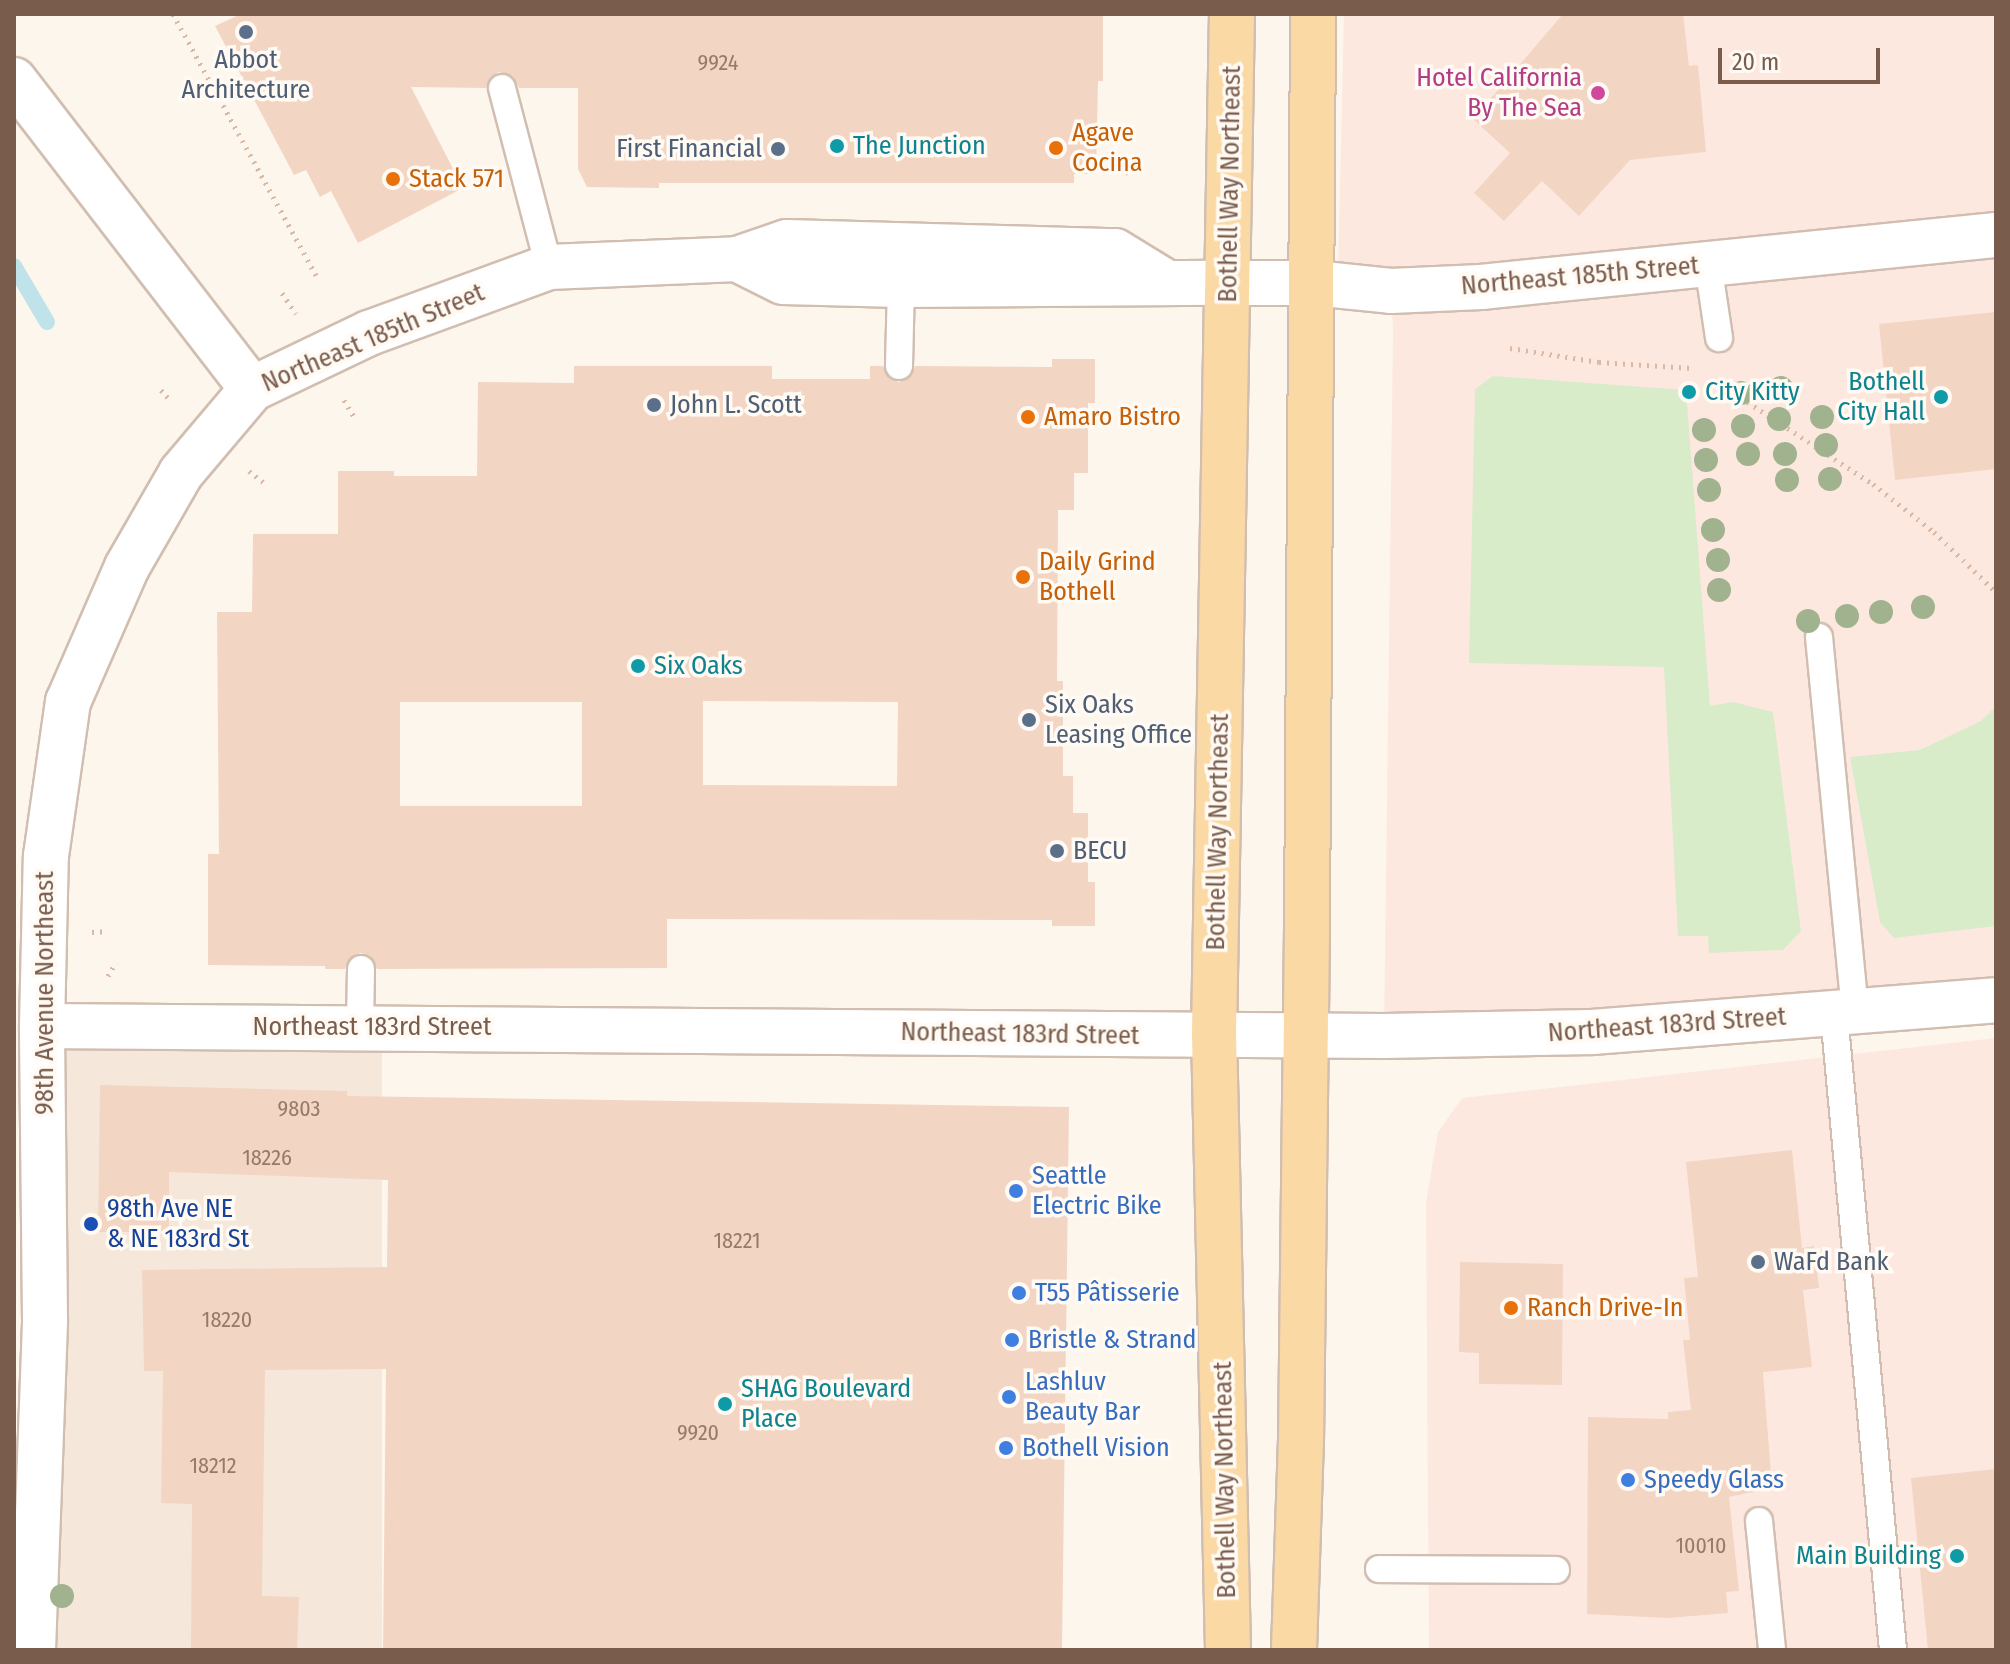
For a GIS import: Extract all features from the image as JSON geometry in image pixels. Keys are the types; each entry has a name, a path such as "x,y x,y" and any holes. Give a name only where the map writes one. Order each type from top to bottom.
{"main road":[{"name":"Bothell Way Northeast","path":"1228,1650 1214,1033 1232,14"},
{"path":"1294,1650 1306,1034 1314,283 1313,14"}],"street":[{"name":"Northeast 185th Street","path":"14,80 252,389 369,333 549,267 737,259 787,242 1115,251 1164,281"},
{"name":"Northeast 185th Street","path":"737,259 783,282 901,285 1113,285 1164,281 1314,283 1391,291 1481,287 1996,235"},
{"name":"98th Avenue Northeast","path":"33,1650 45,1319 28,1026 46,856 68,702 127,567 181,473 252,389"},
{"name":"Northeast 183rd Street","path":"28,1026 360,1026 1149,1036 1214,1033 1592,1032 1996,1000"}],"lane":[{"path":"502,88 549,267"},
{"path":"1708,264 1719,338"},
{"path":"899,366 901,285"},
{"path":"1819,637 1844,1013 1893,1650"},
{"path":"360,1026 361,969"},
{"path":"1759,1521 1772,1650"},
{"path":"1379,1569 1556,1570"}],"path":[{"path":"173,14 316,275"},
{"path":"1125,173 1133,170"},
{"path":"282,293 296,315"},
{"path":"1510,348 1599,362 1696,368"},
{"path":"1709,376 1873,484 1934,532 1996,592"},
{"path":"161,390 169,399"},
{"path":"341,396 355,418"},
{"path":"249,470 263,482"},
{"path":"106,980 116,962"}],"shaded area":[{"path":"1344,14 1996,14 1996,1000 1384,1036 1393,331 1391,291 1338,275"},
{"path":"42,1026 382,1026 382,1650 42,1650"},
{"path":"1996,1038 1996,1650 1429,1650 1426,1202 1438,1132 1462,1098"}],"green space":[{"path":"1493,376 1686,390 1710,706 1733,702 1773,712 1801,931 1783,950 1709,953 1708,936 1678,936 1664,667 1469,663 1475,389"},
{"path":"1996,706 1996,926 1894,938 1880,922 1850,757 1920,750 1981,721"}],"building":[{"name":"The Junction","path":"241,14 1103,14 1103,81 1098,81 1096,174 1074,174 1074,183 659,183 659,188 587,187 578,169 578,88 519,88 513,76 499,72 490,77 486,88 411,87 463,188 358,243 331,191 320,197 306,170 294,175 215,26"},
{"name":"Hotel California By The Sea","path":"1563,14 1683,14 1689,66 1698,65 1706,152 1630,160 1579,216 1542,181 1504,221 1474,193 1510,153 1473,119"},
{"name":"Bothell City Hall","path":"1996,312 1996,469 1895,480 1879,324"},
{"name":"Six Oaks","path":"1052,359 1095,359 1095,403 1088,403 1088,473 1074,473 1074,510 1058,510 1057,681 1063,681 1063,776 1073,776 1073,813 1088,813 1088,882 1095,882 1095,926 1052,926 1052,920 667,919 667,968 377,969 370,956 360,953 348,960 345,969 325,969 325,966 208,965 208,854 219,854 217,612 252,612 253,534 338,534 338,471 394,471 394,476 477,476 478,382 574,383 574,366 772,366 772,379 870,379 870,366 883,366 890,379 899,382 912,375 915,366 1052,367","holes":["703,701 898,702 897,786 703,785","400,702 582,702 582,806 400,806"]},
{"name":"SHAG Boulevard Place","path":"100,1085 347,1091 347,1096 1069,1107 1062,1650 383,1650 386,1369 265,1370 262,1596 299,1597 297,1650 191,1650 192,1504 161,1503 163,1371 144,1371 142,1270 387,1267 388,1180 169,1172 169,1232 98,1232"},
{"path":"1792,1150 1802,1248 1814,1246 1819,1288 1803,1290 1812,1367 1763,1372 1772,1488 1729,1497 1739,1591 1726,1592 1728,1613 1668,1618 1587,1614 1588,1417 1668,1419 1668,1412 1691,1410 1683,1340 1690,1340 1684,1278 1698,1277 1686,1162"},
{"name":"Ranch Drive-In","path":"1460,1262 1563,1264 1562,1385 1479,1384 1479,1353 1459,1352"},
{"name":"Main Building","path":"1996,1469 1996,1650 1928,1650 1911,1478"}],"waterway":[{"path":"14,266 47,322"}],"place":[{"name":"Abbot Architecture","path":"246,32"},
{"name":"Hotel California By The Sea","path":"1598,93"},
{"name":"The Junction","path":"837,146"},
{"name":"Agave Cocina","path":"1056,148"},
{"name":"First Financial","path":"778,149"},
{"name":"Stack 571","path":"393,179"},
{"name":"City Kitty","path":"1689,392"},
{"name":"Bothell City Hall","path":"1941,397"},
{"name":"John L. Scott","path":"654,405"},
{"name":"Amaro Bistro","path":"1028,417"},
{"name":"Daily Grind Bothell","path":"1023,577"},
{"name":"Six Oaks","path":"638,666"},
{"name":"Six Oaks Leasing Office","path":"1029,720"},
{"name":"BECU","path":"1057,851"},
{"name":"Seattle Electric Bike","path":"1016,1191"},
{"name":"98th Ave NE & NE 183rd St","path":"91,1224"},
{"name":"WaFd Bank","path":"1758,1262"},
{"name":"T55 Pâtisserie","path":"1019,1293"},
{"name":"Ranch Drive-In","path":"1511,1308"},
{"name":"Bristle & Strand","path":"1012,1340"},
{"name":"Lashluv Beauty Bar","path":"1009,1397"},
{"name":"SHAG Boulevard Place","path":"725,1404"},
{"name":"Bothell Vision","path":"1006,1448"},
{"name":"Speedy Glass","path":"1628,1480"},
{"name":"Main Building","path":"1957,1556"}]}
